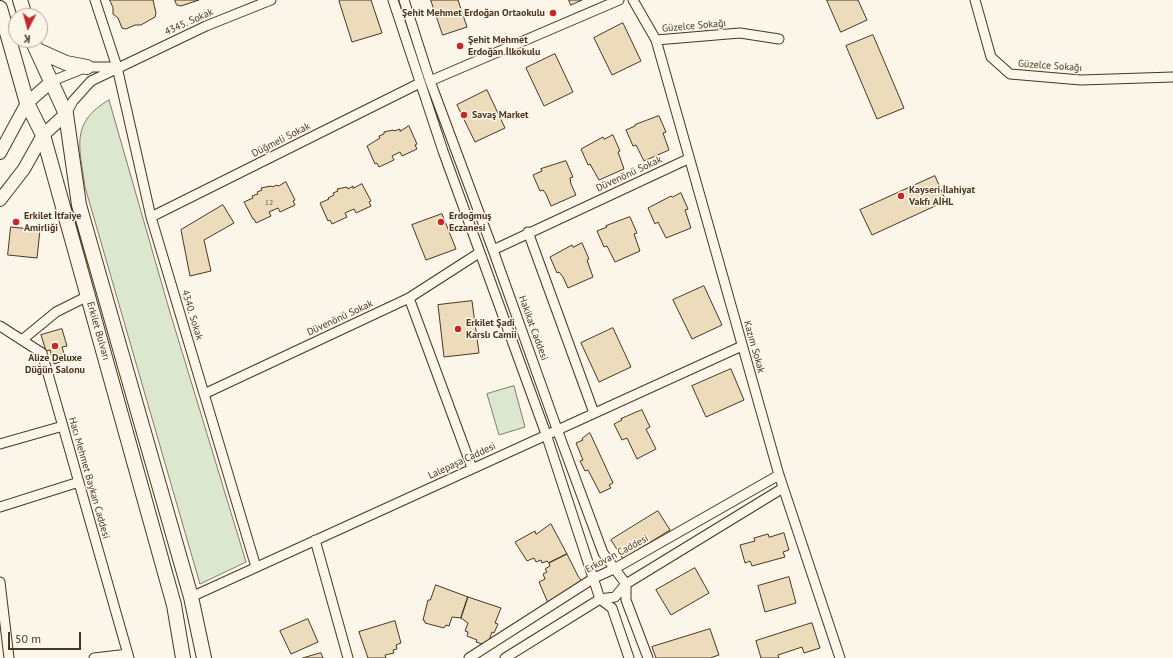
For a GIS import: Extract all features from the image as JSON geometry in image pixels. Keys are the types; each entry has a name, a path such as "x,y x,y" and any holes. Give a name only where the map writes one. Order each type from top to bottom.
{"main road":[{"name":"Erkilet Bulvarı","path":"0,8 27,103 43,135 174,605 183,658"},
{"name":"Erkilet Bulvarı","path":"36,48 66,114 79,205 191,596 204,658"},
{"path":"39,48 66,63 87,67"}],"street":[{"name":"4340. Sokak","path":"95,0 117,67 151,217 256,567"},
{"name":"4345. Sokak","path":"66,114 73,101 91,80 206,26 271,0"},
{"path":"393,0 479,253 546,434 600,599 612,608 629,658"},
{"name":"Hakikat Caddesi","path":"404,0 430,81 603,553 626,584"},
{"path":"430,81 619,0"},
{"name":"Güzelce Sokağı","path":"633,0 656,40 740,33 779,39"},
{"name":"Güzelce Sokağı","path":"975,0 991,57 1010,74 1073,80 1173,77"},
{"name":"Kazım Sokak","path":"656,40 688,158 779,475 840,658"},
{"name":"4345. Sokak","path":"52,81 87,67 117,67"},
{"path":"0,153 27,103 52,81"},
{"name":"Düğmeli Sokak","path":"151,217 420,83"},
{"path":"0,200 24,169 43,135 66,114"},
{"name":"Düvenönü Sokak","path":"493,250 528,232 688,158"},
{"path":"528,232 594,413"},
{"name":"Düvenönü Sokak","path":"204,394 409,298 479,253"},
{"path":"22,340 56,312 88,296"},
{"path":"409,298 472,468"},
{"name":"Hacı Mehmet Baykan Caddesi","path":"0,326 42,353 129,656"},
{"name":"Lalepaşa Caddesi","path":"191,596 742,346"},
{"path":"0,444 63,426"},
{"name":"Erkovan Caddesi","path":"469,658 594,578 614,569 779,475"},
{"path":"0,507 79,482"},
{"path":"505,658 600,599 615,597 626,584 783,488"},
{"path":"315,540 348,658"},
{"path":"0,582 9,658"},
{"path":"626,584 626,600 648,658"},
{"path":"94,658 129,656"}],"green space":[{"path":"109,100 169,309 246,562 200,584 85,187 80,148 80,138 83,127 88,118 96,109"},
{"path":"514,386 525,427 499,435 487,394"}],"building":[{"path":"110,0 153,0 156,13 155,17 141,25 135,25 126,29 122,28 118,18 113,14 113,8"},
{"path":"175,0 199,0 181,6 177,5"},
{"path":"371,0 382,33 352,42 339,1"},
{"path":"431,0 458,0 467,27 443,35"},
{"path":"569,0 582,0 571,5"},
{"path":"827,0 858,0 867,20 841,32"},
{"path":"623,23 641,61 612,75 594,38"},
{"path":"873,35 904,108 877,119 846,46"},
{"path":"555,54 573,92 544,106 526,68"},
{"path":"487,90 505,128 475,142 457,105"},
{"path":"659,116 666,132 663,133 669,150 644,161 636,145 633,146 626,130"},
{"path":"409,126 417,144 415,145 417,149 402,156 400,152 392,156 394,160 379,167 377,163 375,164 367,146 380,138 379,136 384,134 384,132 400,129 400,131"},
{"path":"613,135 620,151 618,152 624,169 599,180 590,164 588,165 581,149 603,137 604,139"},
{"path":"566,161 573,177 570,178 571,184 576,195 551,206 546,194 543,190 540,191 533,175 542,171 541,169"},
{"path":"935,176 946,201 872,235 860,210"},
{"path":"286,182 295,200 293,201 295,205 280,212 278,208 269,212 271,216 256,223 244,202 253,198 252,196 258,194 257,192 262,190 261,188 278,186"},
{"path":"362,184 371,201 369,202 371,206 356,213 354,209 345,213 347,217 332,224 330,220 328,221 320,203 334,195 333,193 338,191 337,189 347,187 348,189 353,186 353,188"},
{"path":"681,193 688,209 685,210 691,228 666,238 658,222 655,224 648,208 671,196 672,197"},
{"path":"223,205 234,223 204,240 211,271 190,276 181,230"},
{"path":"442,214 456,249 426,260 412,225"},
{"path":"630,217 637,233 634,234 640,251 615,262 607,246 604,247 597,231"},
{"path":"11,227 40,230 37,258 8,255"},
{"path":"582,243 589,259 587,260 593,277 568,288 563,277 559,272 557,273 550,257 572,245 573,247"},
{"path":"704,286 722,325 692,339 673,300"},
{"name":"Erkilet Şadi Karslı Camii","path":"472,301 479,353 444,357 438,305"},
{"path":"613,328 631,367 599,382 581,343"},
{"name":"Alize Deluxe Düğün Salonu","path":"62,329 67,346 62,347 66,360 54,364 50,350 46,351 41,335"},
{"path":"731,369 744,400 706,417 692,386"},
{"path":"642,410 650,427 646,429 656,449 637,459 627,438 622,440 614,424 622,420 621,419"},
{"path":"590,433 613,483 609,485 611,488 600,493 588,470 585,471 580,461 583,460 576,443 583,440 582,439"},
{"path":"658,511 670,530 623,559 611,540"},
{"path":"551,524 567,554 549,563 547,561 542,563 541,560 536,562 534,558 527,561 515,542 535,531 536,534"},
{"path":"784,533 789,550 783,552 785,557 752,566 750,561 745,563 740,545 755,541 754,538 768,534 769,537"},
{"path":"567,554 583,583 567,590 568,592 548,603 539,582 545,579 543,574 547,572 545,569 550,566 549,563"},
{"path":"695,568 709,593 671,615 656,590"},
{"path":"789,577 796,603 765,612 758,586"},
{"path":"436,585 468,597 461,618 452,617 449,626 446,625 444,628 425,623 423,620 428,600 430,600"},
{"path":"468,597 501,608 495,623 498,624 494,633 492,632 488,643 485,645 476,642 477,640 467,636 468,632 465,631 468,623 461,618"},
{"path":"308,619 318,642 291,654 280,631"},
{"path":"395,621 401,643 396,645 397,649 393,650 394,653 385,655 386,658 368,658 359,632"},
{"path":"812,623 820,648 804,653 802,647 778,655 779,658 761,658 756,641"},
{"path":"710,629 719,655 710,658 656,658 652,647"},
{"path":"321,653 323,658 303,658"}],"place":[{"name":"Şehit Mehmet Erdoğan Ortaokulu","path":"553,13"},
{"name":"Şehit Mehmet Erdoğan İlkokulu","path":"460,46"},
{"name":"Savaş Market","path":"464,115"},
{"name":"Kayseri İlahiyat Vakfı AİHL","path":"901,196"},
{"name":"Erkilet İtfaiye Amirliği","path":"16,222"},
{"name":"Erdoğmuş Eczanesi","path":"441,222"},
{"name":"Erkilet Şadi Karslı Camii","path":"458,329"},
{"name":"Alize Deluxe Düğün Salonu","path":"55,346"}]}
